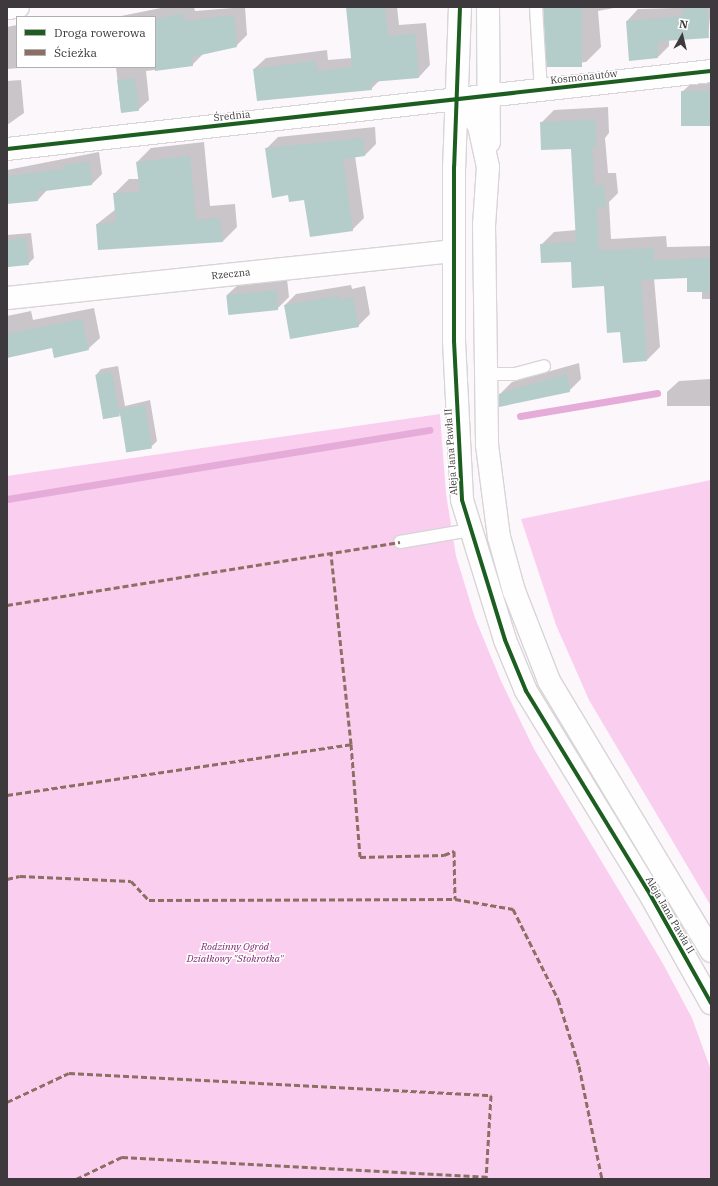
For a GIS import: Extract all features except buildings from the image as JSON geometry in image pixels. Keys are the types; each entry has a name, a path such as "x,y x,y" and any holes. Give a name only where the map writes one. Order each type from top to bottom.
{"street":[{"path":"7,8 18,7"},
{"name":"Aleja Jana Pawła II","path":"460,7 459,99 454,167 454,341 457,447 462,500 505,640 526,691 647,889 711,1003"},
{"name":"Aleja Jana Pawła II","path":"488,7 491,96 484,225 484,374 489,468 499,537 528,632 581,738 711,951"},
{"name":"Kosmonautów","path":"459,99 711,71"},
{"name":"Aleja Jana Pawła II","path":"459,99 479,126 488,164"},
{"name":"Średnia","path":"7,149 459,99"},
{"path":"454,250 478,237 484,225"},
{"name":"Rzeczna","path":"7,298 454,250"},
{"path":"454,341 471,368 484,374"}],"lane":[{"path":"536,7 541,90"},
{"path":"484,374 515,374 544,366"},
{"path":"400,542 470,530"}],"green space":[{"name":"Rodzinny Ogród Działkowy \"Stokrotka\"","path":"440,414 446,494 456,556 475,618 501,681 534,749 662,962 692,1018 711,1070 711,1179 7,1179 7,476"},
{"path":"711,480 711,906 589,700 556,625 521,519"}],"waterway":[{"path":"520,416 657,393"},
{"path":"7,499 429,430"}],"marked path":[{"path":"7,605 400,542"},
{"path":"7,795 351,744 331,553"},
{"path":"351,744 360,857 444,855 454,851 455,899"},
{"path":"7,879 20,876 131,881 149,900 455,899 513,909 558,999 579,1066 602,1179"},
{"path":"7,1102 69,1073 491,1095 486,1179"},
{"path":"76,1179 122,1157 486,1177"}],"cycle path":[{"path":"460,7 454,167 454,341 462,500 505,640 526,691 647,889 711,1003"},
{"path":"7,149 711,71"}]}
